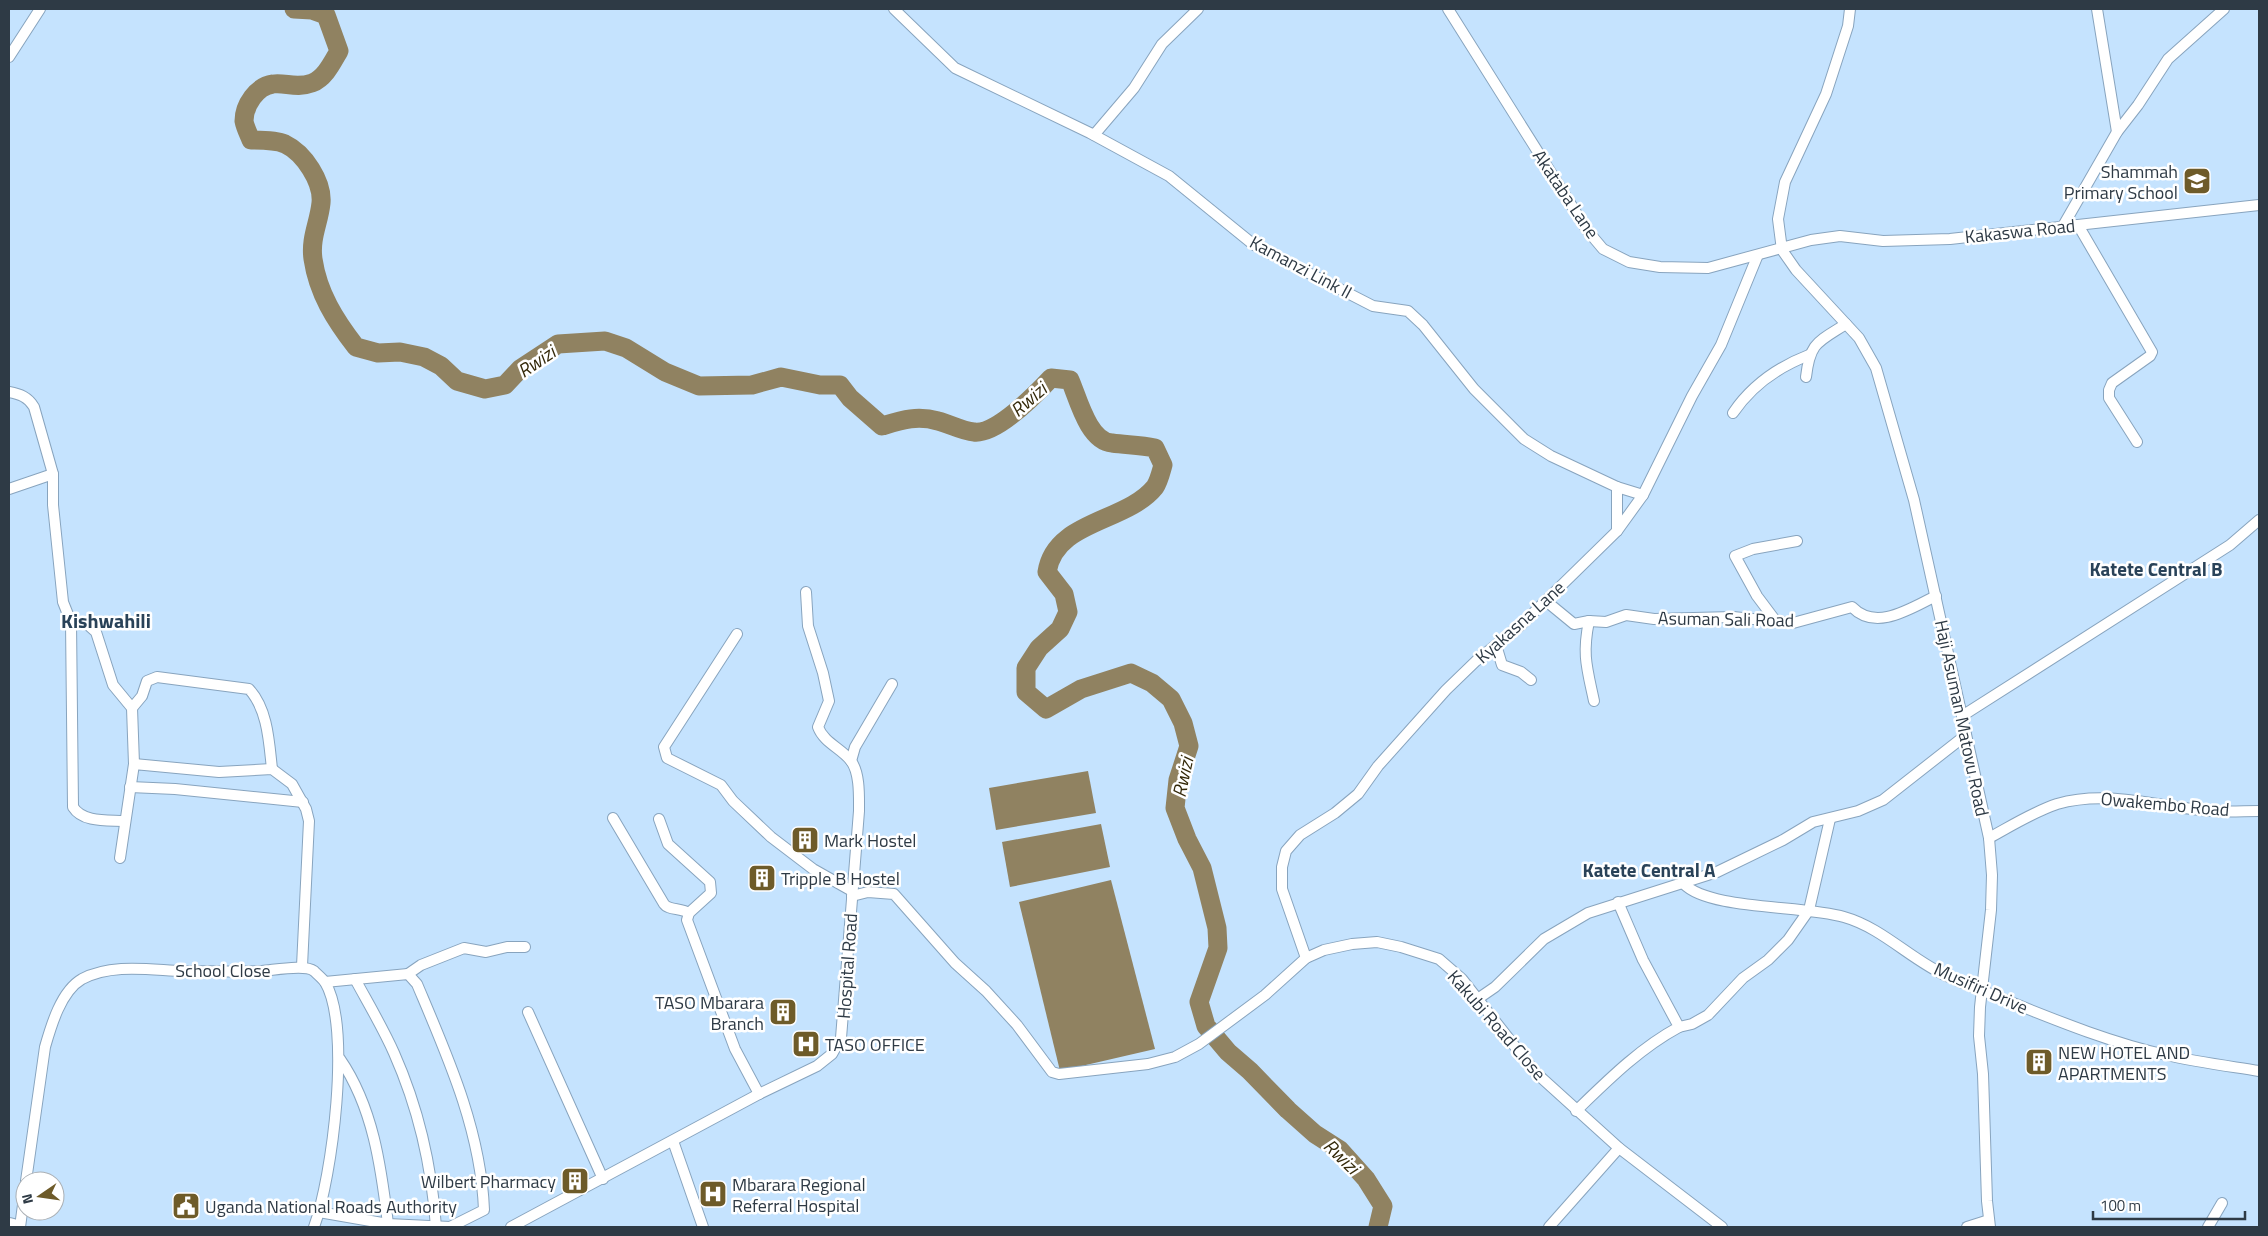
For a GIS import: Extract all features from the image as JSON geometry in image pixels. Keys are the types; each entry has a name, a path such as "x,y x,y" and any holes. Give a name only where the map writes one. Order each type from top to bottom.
{"main road":[{"path":"9,1226 13,1227"}],"street":[{"path":"9,57 40,9"},
{"name":"Kamanzi Link II","path":"894,9 955,68 1094,135 1168,176 1254,245 1373,306 1408,311 1423,326 1474,389 1524,439 1551,456 1617,487 1643,495"},
{"path":"1094,135 1134,88 1162,44 1198,9"},
{"name":"Akataba Lane","path":"1448,9 1587,230 1603,248 1629,262 1660,267 1708,268 1782,250"},
{"path":"1782,250 1778,219 1785,182 1826,94 1848,26 1850,9"},
{"path":"2097,9 2117,132"},
{"path":"2063,226 2117,132 2138,105 2168,59 2224,9"},
{"name":"Kakaswa Road","path":"1782,250 1811,240 1840,236 1883,241 1950,239 2259,206"},
{"path":"2078,225 2152,352 2150,356 2112,383 2109,390 2110,398 2138,442"},
{"name":"Haji Asuman Matovu Road","path":"1782,250 1796,270 1859,338 1876,368 1914,500 1962,716 1988,838 1992,874 1991,910 1982,990 1980,1036 1990,1224"},
{"name":"Kyakasna Lane","path":"1306,958 1282,889 1282,867 1286,851 1300,834 1335,813 1358,794 1378,766 1446,690 1546,601 1617,531 1643,495 1692,396 1721,345 1757,257"},
{"path":"1806,377 1809,355 1818,342 1846,324"},
{"path":"1733,413 1770,373 1809,355"},
{"path":"9,392 29,399 34,407 53,474 53,505 64,602 71,622 73,806 78,814 86,818 124,821"},
{"path":"9,489 53,474"},
{"path":"1617,487 1617,531"},
{"path":"1962,716 2214,555 2259,520"},
{"path":"1774,620 1757,596 1735,556 1753,549 1798,541"},
{"path":"806,592 808,626 823,673 829,701 818,727 820,734 851,761 855,748 892,684"},
{"name":"Asuman Sali Road","path":"1546,601 1574,624 1589,621 1606,622 1626,615 1654,619 1733,618 1793,623 1852,607 1859,614 1888,618 1936,596"},
{"path":"1589,621 1584,646 1584,660 1594,701"},
{"path":"71,622 86,623 96,632 113,684 132,708 134,764 120,858"},
{"path":"737,634 664,747 667,758 721,785 733,801 771,837 813,869 852,894"},
{"path":"1496,645 1502,665 1520,672 1531,680"},
{"path":"132,708 142,696 147,681 157,677 249,689 258,699 263,715 272,770"},
{"path":"1479,998 1495,987 1544,939 1588,913 1717,872 1749,858 1813,822 1830,819 1883,800 1966,735"},
{"name":"Hospital Road","path":"512,1227 759,1094 817,1066 832,1054 841,1038 860,811 858,783 851,761"},
{"path":"134,764 219,772 272,770 292,784 303,802 309,821 302,966 312,970 325,982 334,1011 340,1059 329,1168 314,1227"},
{"path":"130,787 175,789 303,802"},
{"name":"Owakembo Road","path":"1988,838 2026,817 2057,804 2092,798 2115,798 2212,811 2259,811"},
{"path":"613,818 664,904 670,908 680,908 689,914"},
{"path":"659,819 668,844 708,878 710,882 711,893 689,914 687,920 735,1049 759,1094"},
{"path":"1576,1111 1623,1066 1664,1035 1679,1027 1692,1024 1708,1015 1743,978 1768,960 1788,940 1808,910 1830,819"},
{"name":"Musifiri Drive","path":"1684,884 1700,896 1725,902 1808,910 1856,920 1944,975 2046,1017 2123,1044 2167,1055 2259,1071"},
{"name":"Kakubi Road Close","path":"852,894 882,892 894,894 955,962 986,991 1017,1025 1052,1072 1059,1074 1148,1064 1185,1053 1265,995 1306,958 1324,950 1352,944 1377,942 1401,947 1439,959 1462,979 1479,998 1535,1072 1576,1111 1619,1148 1722,1227"},
{"path":"1618,902 1651,975 1669,1005 1679,1027"},
{"path":"325,982 408,974 421,965 464,948 486,952 525,947"},
{"name":"School Close","path":"27,1171 45,1047 50,1027 73,986 83,979 127,969 232,972 290,969 302,966"},
{"path":"319,1212 388,1224 436,1227 456,1225 484,1210 484,1197 475,1143 453,1070 417,984 408,974"},
{"path":"356,979 395,1054 417,1118 434,1189 436,1227"},
{"path":"528,1012 603,1179"},
{"path":"340,1059 350,1075 368,1113 382,1172 388,1224"},
{"path":"673,1141 703,1227"},
{"path":"1549,1227 1619,1148"},
{"path":"2208,1227 2222,1204"},
{"path":"1967,1227 1990,1224"}],"shaded area":[{"path":"1088,771 1096,813 996,830 989,788"},
{"path":"1101,824 1110,867 1010,887 1002,842"},
{"path":"1111,880 1155,1049 1060,1071 1019,902"}],"waterway":[{"name":"Rwizi","path":"294,9 312,10 326,15 339,51 331,65 317,81 306,85 273,84 262,88 252,97 246,109 244,121 251,140 273,141 292,148 305,161 315,177 321,195 312,251 315,271 328,306 356,347 378,353 400,352 424,357 441,366 457,381 485,389 505,385 520,369 558,344 605,341 626,348 665,372 699,386 752,385 781,377 820,385 840,385 850,398 882,426 903,420 923,418 974,432 993,427 1016,412 1051,378 1070,380 1085,418 1096,435 1112,443 1155,448 1163,465 1155,487 1142,499 1127,508 1077,532 1063,542 1053,555 1047,572 1064,594 1068,612 1060,629 1039,648 1026,668 1026,692 1046,709 1081,689 1131,673 1152,683 1171,699 1183,723 1189,746 1178,780 1175,808 1187,839 1202,868 1217,928 1218,948 1199,1002 1206,1026 1228,1052 1250,1071 1288,1110 1315,1134 1340,1150 1366,1179 1383,1206 1378,1227"}],"place":[{"name":"Shammah Primary School","path":"2197,181"},
{"name":"Mark Hostel","path":"805,840"},
{"name":"Tripple B Hostel","path":"762,878"},
{"name":"TASO Mbarara Branch","path":"783,1012"},
{"name":"TASO OFFICE","path":"806,1044"},
{"name":"NEW HOTEL AND APARTMENTS","path":"2039,1062"},
{"name":"Wilbert Pharmacy","path":"575,1181"},
{"name":"Mbarara Regional Referral Hospital","path":"713,1194"},
{"name":"Uganda National Roads Authority","path":"186,1206"}],"district":[{"name":"Katete Central B","path":"2156,568"},
{"name":"Kishwahili","path":"106,620"},
{"name":"Katete Central A","path":"1649,869"}]}
